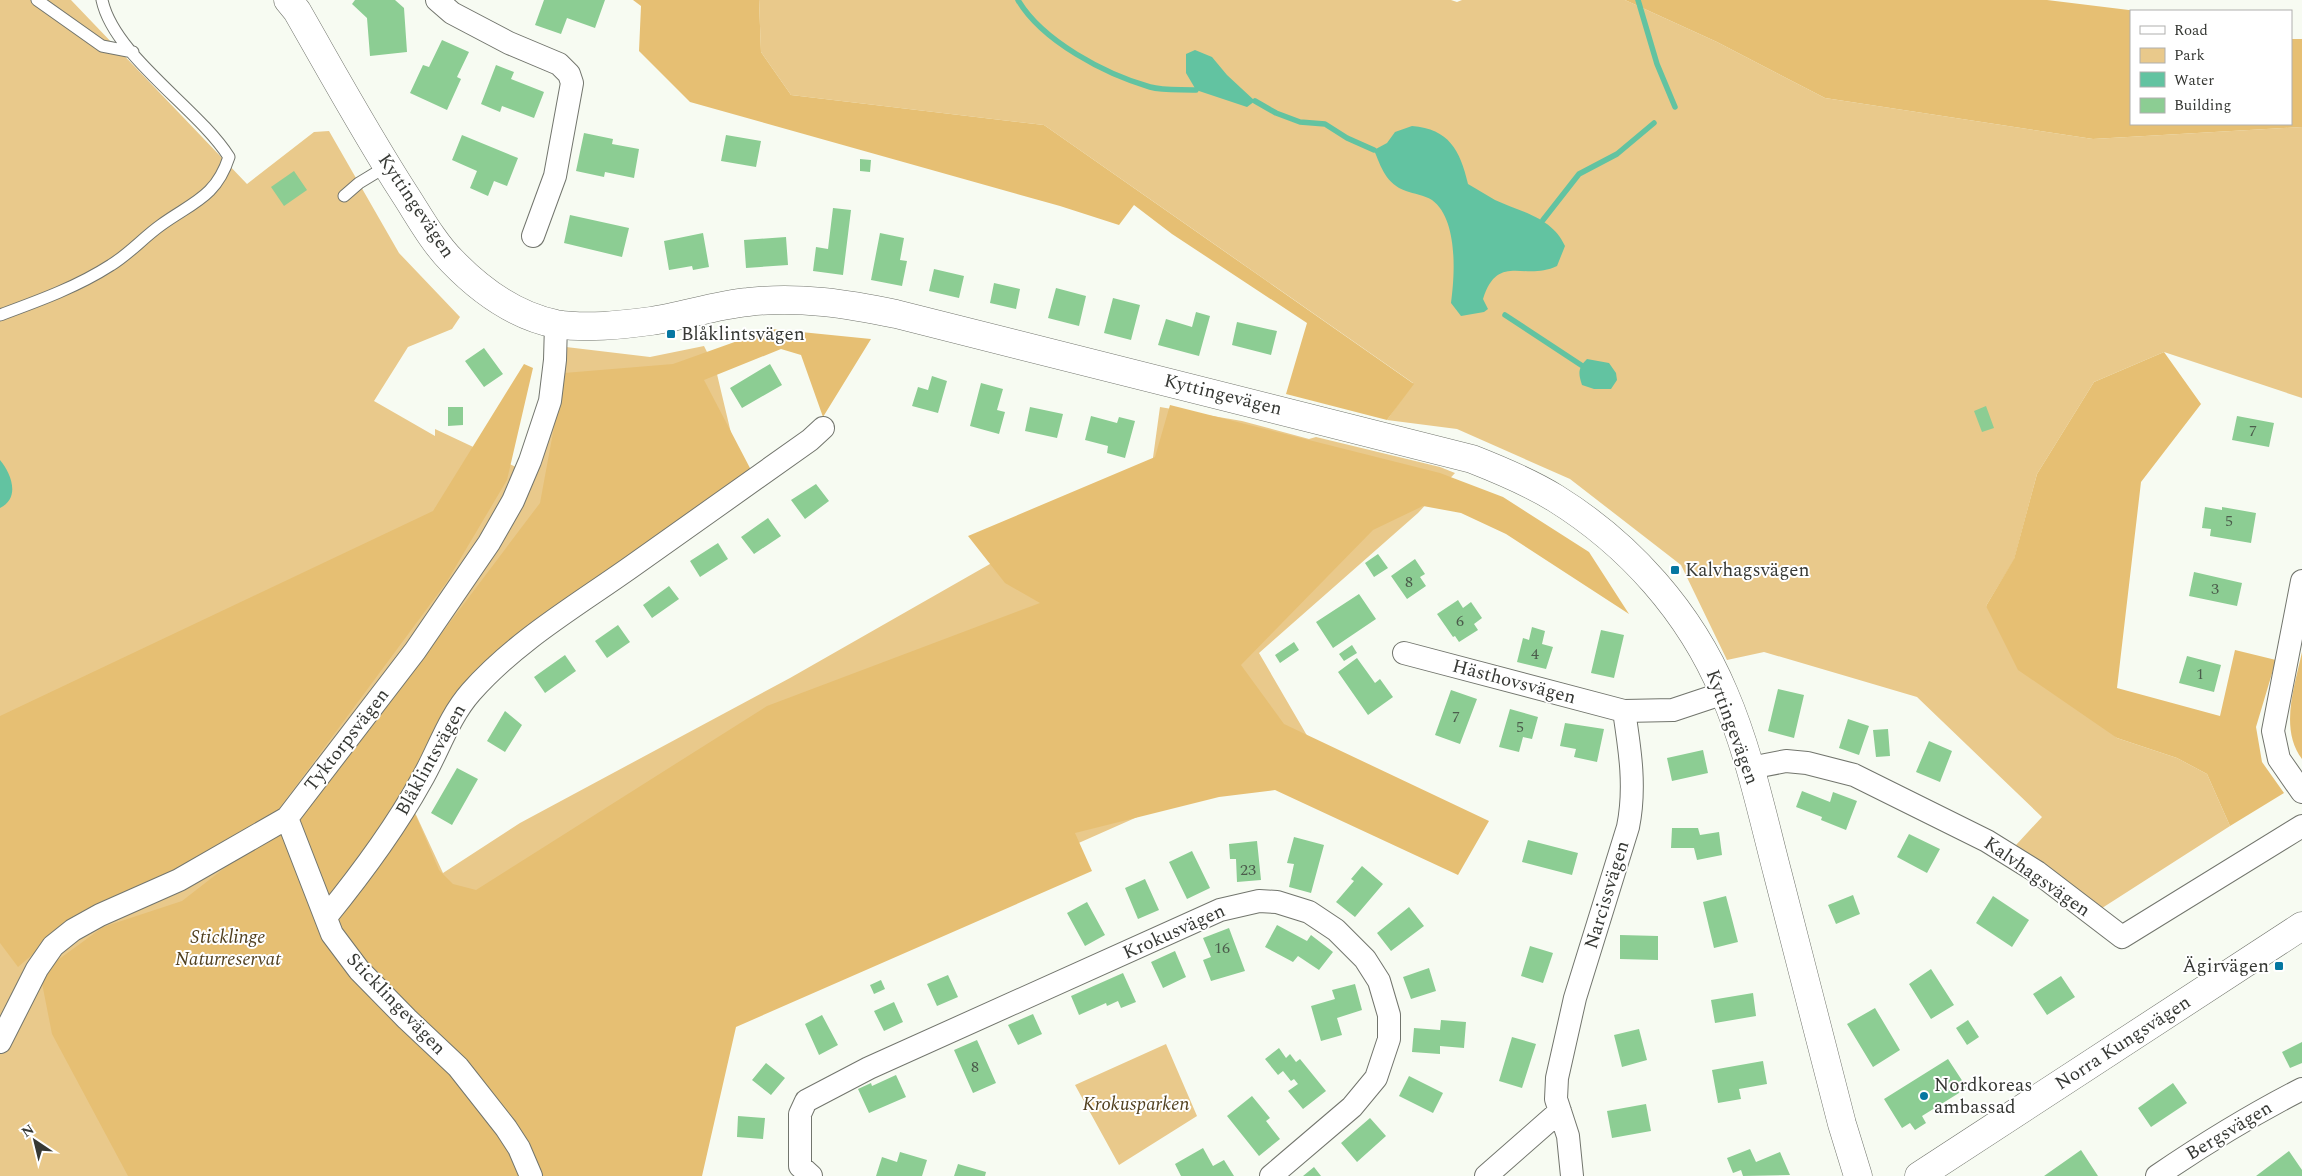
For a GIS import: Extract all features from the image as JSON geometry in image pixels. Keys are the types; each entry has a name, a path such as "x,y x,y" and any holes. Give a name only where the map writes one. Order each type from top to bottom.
{"street":[{"path":"437,0 452,13 509,43 559,64 569,74 572,83 555,176 533,236"},
{"name":"Kyttingevägen","path":"299,4 387,166 439,245 451,260 474,282 500,301 535,318 556,324 595,326 651,321 748,302 829,302 896,314 1472,459 1514,476 1554,497 1592,523 1626,552 1658,585 1685,622 1724,693 1750,768 1842,1124 1858,1176"},
{"name":"Tyktorpsvägen","path":"0,1042 37,969 53,946 73,930 100,915 179,880 287,818 415,651 489,543 513,501 530,460 550,401 555,360 556,324"},
{"name":"Blåklintsvägen","path":"326,917 364,872 404,812 422,780 449,723 470,694 500,662 544,627 810,440 823,428"},
{"path":"2302,581 2273,731 2279,759 2302,792"},
{"name":"Hästhovsvägen","path":"1404,654 1624,711"},
{"path":"1624,711 1673,710 1724,693"},
{"name":"Narcissvägen","path":"1572,1176 1568,1136 1556,1099 1557,1078 1573,1007 1628,827 1632,806 1632,759 1624,711"},
{"name":"Kalvhagsvägen","path":"1750,768 1786,761 1806,763 1854,775 1987,841 2037,872 2122,937 2302,826"},
{"name":"Sticklingevägen","path":"287,818 332,934 359,970 458,1067 519,1148 531,1176"},
{"name":"Krokusvägen","path":"811,1176 800,1166 800,1114 806,1101 869,1068 1220,910 1258,901 1277,902 1309,912 1336,930 1365,959 1379,981 1389,1015 1389,1039 1376,1078 1352,1107 1272,1176"},
{"name":"Norra Kungsvägen","path":"1919,1176 2302,926"},
{"name":"Bergsvägen","path":"2157,1176 2229,1128 2302,1089"},
{"path":"1486,1176 1560,1112"}],"lane":[{"path":"37,0 102,46 132,52"},
{"path":"0,315 51,296 112,265 161,225 209,193 223,176 229,157 218,139 190,114 132,52 104,12 102,0"},
{"path":"344,196 359,183 387,166"}],"green space":[{"name":"Sticklinge Naturreservat","path":"0,0 71,0 247,184 314,132 329,131 399,253 460,317 452,329 408,347 374,401 435,436 435,429 518,468 566,347 650,357 704,346 716,370 741,475 519,636 405,791 443,873 520,823 790,678 1151,472 1160,407 1242,421 1309,439 1316,437 1440,467 1455,473 1418,513 1259,653 1316,751 1196,791 670,1024 669,1176 0,1176"},
{"path":"633,0 759,0 761,52 791,95 1044,125 1414,384 1387,420 1286,394 1307,323 1172,234 1134,205 1119,225 1060,206 690,102 639,51 641,6"},
{"path":"759,0 1451,0 1457,2 1462,0 1625,0 1717,42 1825,98 2093,139 2302,127 2302,398 2164,352 2094,382 2037,474 2014,560 1986,606 2117,738 2177,758 2207,774 2230,826 2099,910 2016,845 2042,817 1917,697 1764,652 1727,660 1681,565 1570,479 1457,429 1387,420 1413,383 1044,125 791,95 761,52"},
{"path":"1625,0 2047,0 2130,10 2130,125 2292,125 2292,39 2302,39 2302,127 2093,139 1825,98 1717,42"},
{"name":"Sticklinge Naturreservat","path":"771,329 871,339 823,417 801,355 781,349 704,380 751,470 454,700 399,796 416,816 439,870 453,884 476,890 767,706 1040,603 1005,583 968,536 1155,457 1170,405 1440,473 1503,497 1589,552 1629,614 1506,534 1461,513 1423,506 1373,530 1241,665 1284,724 1489,821 1458,875 1275,790 1219,797 1075,833 1092,871 736,1027 702,1176 128,1176 52,1034 40,973 103,927 182,901 321,793 540,503 564,373 673,364"},
{"path":"2164,352 2201,404 2141,482 2117,688 2220,716 2235,650 2276,660 2256,727 2262,762 2284,793 2230,826 2207,774 2177,758 2117,738 2018,670 1986,606 2014,559 2037,474 2094,382"},
{"path":"524,364 533,368 507,480 446,583 278,810 166,876 81,913 18,967 0,943 0,716 433,511"},
{"path":"2302,652 2302,759 2295,747 2290,721 2293,692"},
{"name":"Krokusparken","path":"1166,1044 1197,1116 1119,1165 1075,1085"}],"water":[{"path":"1195,50 1212,57 1227,75 1255,101 1247,107 1196,90 1186,73 1186,54"},
{"path":"1412,126 1435,132 1451,143 1457,151 1468,184 1495,200 1535,217 1552,228 1565,246 1557,266 1545,270 1504,272 1496,276 1489,285 1483,299 1488,309 1484,312 1461,316 1451,303 1454,263 1453,248 1446,220 1432,200 1406,191 1394,184 1385,174 1374,150 1387,143 1395,132"},
{"path":"1587,359 1609,363 1616,373 1617,380 1611,389 1594,389 1582,385 1580,371"},
{"path":"0,460 8,472 12,492 6,504 0,508"}],"building":[{"path":"355,0 395,0 404,8 407,52 370,56 367,18 352,4"},
{"path":"544,0 605,0 595,28 567,18 561,34 535,25"},
{"path":"442,40 469,52 457,77 461,79 447,110 410,93 423,65 429,67"},
{"path":"496,65 514,72 511,79 544,92 534,118 502,106 500,112 481,104"},
{"path":"584,133 613,139 612,144 639,149 634,178 605,172 604,177 576,171"},
{"path":"462,135 518,158 507,186 494,181 488,196 470,188 477,171 452,160"},
{"path":"726,135 761,141 756,167 721,161"},
{"path":"860,159 871,160 870,172 860,171"},
{"path":"294,171 307,190 284,206 271,187"},
{"path":"833,208 851,210 843,275 813,271 816,247 828,249"},
{"path":"570,215 629,228 622,257 564,243"},
{"path":"703,233 709,267 693,270 692,266 669,270 664,241"},
{"path":"880,233 904,238 900,260 907,261 902,286 871,280"},
{"path":"786,237 788,265 746,268 744,240"},
{"path":"934,269 964,276 959,298 929,291"},
{"path":"994,283 1020,289 1016,309 990,303"},
{"path":"1056,288 1086,296 1079,326 1048,318"},
{"path":"1113,298 1140,305 1131,340 1104,333"},
{"path":"1196,312 1210,316 1199,356 1158,345 1166,319 1192,327"},
{"path":"1237,322 1277,331 1271,355 1232,345"},
{"path":"484,348 503,374 484,387 465,361"},
{"path":"770,364 782,385 742,408 730,388"},
{"path":"932,376 947,381 938,413 912,406 918,387 928,390"},
{"path":"981,383 1003,389 997,410 1005,412 999,434 970,426"},
{"path":"1986,406 1994,428 1982,432 1974,411"},
{"path":"448,407 463,407 463,425 448,426"},
{"path":"1030,407 1063,414 1057,438 1025,431"},
{"path":"1091,416 1117,423 1119,417 1135,421 1125,458 1107,453 1108,446 1085,440"},
{"path":"2237,416 2274,423 2269,447 2232,440"},
{"path":"816,484 829,501 805,519 791,500"},
{"path":"2205,507 2222,510 2222,507 2256,513 2251,543 2210,536 2211,529 2202,528"},
{"path":"768,518 781,536 754,554 741,537"},
{"path":"718,543 728,559 700,577 690,561"},
{"path":"1378,554 1388,568 1374,577 1365,563"},
{"path":"1415,559 1425,574 1420,577 1426,586 1407,599 1391,576"},
{"path":"2194,572 2242,583 2237,606 2189,596"},
{"path":"669,586 679,599 652,618 643,605"},
{"path":"1359,594 1376,619 1333,648 1316,622"},
{"path":"1458,600 1463,608 1471,602 1482,618 1474,624 1478,630 1459,642 1455,636 1453,637 1437,614"},
{"path":"618,625 630,642 607,658 595,641"},
{"path":"1532,627 1545,631 1542,644 1553,647 1546,669 1517,662 1523,638 1529,640"},
{"path":"1601,630 1624,635 1614,678 1591,673"},
{"path":"1294,642 1299,650 1280,663 1275,655"},
{"path":"1352,645 1357,653 1344,661 1339,654"},
{"path":"565,655 576,671 545,693 534,677"},
{"path":"2187,656 2221,665 2214,692 2179,683"},
{"path":"1357,658 1375,683 1380,679 1393,697 1368,715 1338,672"},
{"path":"1778,689 1804,695 1794,738 1768,731"},
{"path":"1451,690 1477,699 1460,744 1435,735"},
{"path":"1510,709 1538,717 1532,739 1523,737 1519,752 1499,747"},
{"path":"505,711 522,725 505,752 487,741"},
{"path":"1848,719 1869,726 1859,755 1839,748"},
{"path":"1565,723 1604,729 1597,762 1574,757 1576,749 1560,746"},
{"path":"1888,729 1890,756 1876,757 1873,730"},
{"path":"1929,741 1952,751 1940,782 1916,772"},
{"path":"1703,750 1708,773 1672,781 1667,758"},
{"path":"457,768 478,779 452,825 431,813"},
{"path":"1802,791 1830,802 1833,792 1857,801 1846,830 1821,820 1822,817 1796,807"},
{"path":"1672,828 1698,828 1700,835 1719,832 1722,855 1697,860 1694,848 1671,848"},
{"path":"1909,834 1940,849 1927,873 1897,857"},
{"path":"1294,837 1324,845 1311,893 1289,887 1294,864 1287,863"},
{"path":"1528,840 1578,853 1572,875 1522,862"},
{"path":"1257,841 1261,880 1237,882 1236,859 1230,859 1229,844"},
{"path":"1192,851 1210,888 1187,899 1169,862"},
{"path":"1362,866 1383,884 1355,917 1336,902 1354,881 1351,879"},
{"path":"1145,879 1159,910 1138,919 1125,888"},
{"path":"1853,895 1860,914 1836,924 1828,905"},
{"path":"1726,896 1738,942 1714,948 1703,902"},
{"path":"1993,896 2029,920 2012,947 1976,923"},
{"path":"1087,902 1105,935 1085,946 1067,913"},
{"path":"1409,907 1424,926 1391,951 1377,933"},
{"path":"1277,925 1307,941 1311,935 1333,952 1319,970 1298,956 1293,962 1265,947"},
{"path":"1229,928 1245,971 1211,981 1203,960 1211,957 1203,938"},
{"path":"1620,935 1658,936 1658,960 1620,959"},
{"path":"1530,946 1553,953 1543,983 1521,976"},
{"path":"1175,951 1186,977 1163,988 1151,962"},
{"path":"1429,968 1436,991 1411,999 1403,977"},
{"path":"1931,969 1954,1005 1931,1019 1909,984"},
{"path":"1123,973 1136,1002 1121,1008 1118,1001 1107,1006 1106,1003 1079,1015 1071,996"},
{"path":"948,975 958,997 937,1006 927,984"},
{"path":"2061,976 2075,997 2047,1015 2033,994"},
{"path":"881,980 885,989 874,994 870,985"},
{"path":"1355,984 1362,1010 1337,1018 1342,1035 1321,1041 1311,1006 1335,999 1332,990"},
{"path":"1753,993 1756,1016 1715,1023 1711,1000"},
{"path":"894,1002 903,1022 884,1031 874,1011"},
{"path":"1875,1008 1900,1050 1873,1067 1847,1024"},
{"path":"1033,1014 1042,1034 1018,1045 1008,1025"},
{"path":"822,1015 838,1045 819,1055 805,1024"},
{"path":"1441,1020 1466,1022 1464,1048 1440,1046 1440,1054 1412,1052 1414,1028 1440,1030"},
{"path":"1968,1020 1979,1037 1967,1045 1956,1028"},
{"path":"1639,1029 1647,1060 1622,1067 1614,1035"},
{"path":"1512,1037 1536,1044 1522,1088 1499,1081"},
{"path":"977,1040 996,1083 973,1093 954,1050"},
{"path":"2302,1042 2302,1063 2290,1068 2282,1052"},
{"path":"1279,1048 1286,1058 1290,1054 1296,1062 1300,1059 1326,1091 1303,1109 1288,1091 1298,1084 1294,1079 1291,1081 1283,1071 1278,1075 1265,1059"},
{"path":"1948,1059 1967,1088 1922,1116 1926,1123 1915,1130 1910,1123 1902,1128 1884,1099"},
{"path":"1763,1061 1767,1084 1739,1089 1741,1099 1718,1103 1712,1070"},
{"path":"766,1063 785,1078 771,1095 752,1080"},
{"path":"896,1075 906,1097 869,1113 858,1089 871,1083 872,1086"},
{"path":"1409,1076 1443,1093 1433,1113 1399,1096"},
{"path":"2173,1083 2187,1103 2151,1127 2138,1108"},
{"path":"1252,1096 1270,1118 1266,1121 1280,1139 1259,1156 1227,1116"},
{"path":"1646,1104 1651,1131 1612,1138 1607,1111"},
{"path":"738,1116 765,1118 763,1139 737,1137"},
{"path":"1370,1118 1386,1136 1357,1162 1341,1143"},
{"path":"1203,1148 1213,1166 1224,1160 1234,1176 1181,1176 1175,1164"},
{"path":"1750,1149 1756,1162 1780,1152 1790,1175 1743,1176 1741,1170 1733,1173 1727,1158"},
{"path":"2081,1150 2098,1176 2044,1176"},
{"path":"2289,1151 2302,1170 2302,1176 2256,1176"},
{"path":"900,1152 927,1160 922,1176 876,1176 882,1157 897,1162"},
{"path":"958,1164 986,1172 985,1176 954,1176"},
{"path":"1314,1167 1321,1176 1303,1176"}],"waterway":[{"path":"1018,0 1042,29 1058,42 1095,65 1150,87 1196,90"},
{"path":"1638,0 1657,64 1675,107"},
{"path":"1255,101 1276,113 1300,122 1325,124 1347,138 1374,150"},
{"path":"1543,220 1579,174 1617,154 1654,123"},
{"path":"1505,315 1581,365"}],"place":[{"name":"Blåklintsvägen","path":"671,334"},
{"name":"Kalvhagsvägen","path":"1675,570"},
{"name":"Ägirvägen","path":"2279,966"},
{"name":"Nordkoreas ambassad","path":"1924,1096"}]}
